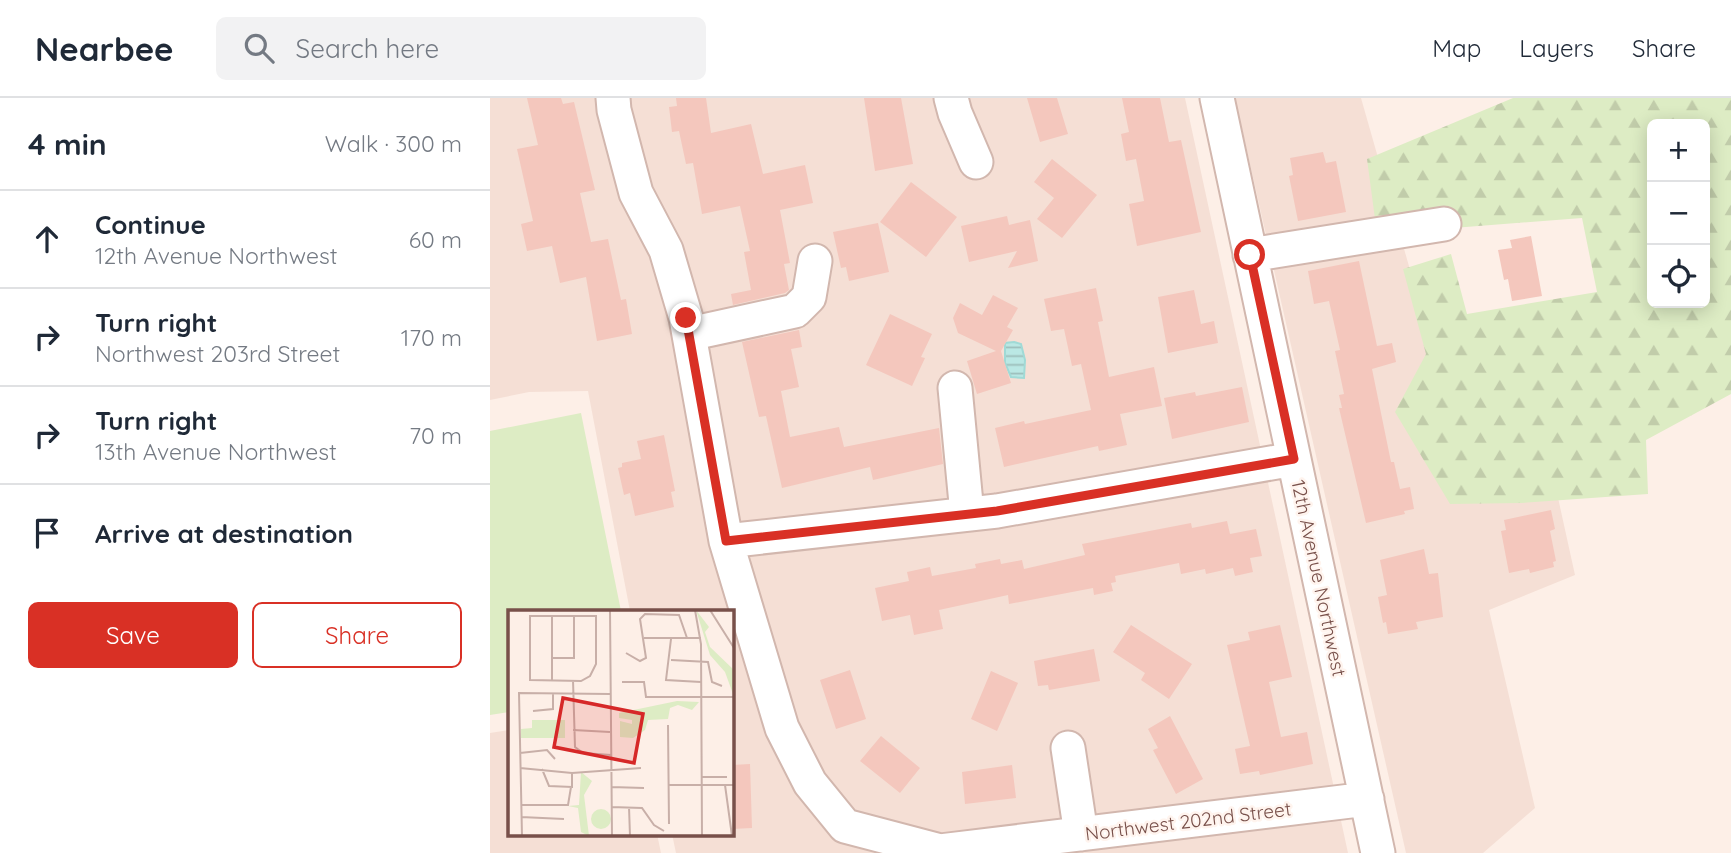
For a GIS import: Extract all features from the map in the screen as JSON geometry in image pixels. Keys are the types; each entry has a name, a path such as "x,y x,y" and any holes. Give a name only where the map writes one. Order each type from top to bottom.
{"street":[{"path":"613,98 636,193 666,250 689,334 726,541 967,514 1294,459"},
{"path":"951,98 976,162"},
{"name":"12th Avenue Northwest","path":"1217,98 1378,853"},
{"path":"1250,255 1444,224"},
{"path":"689,334 795,311 809,297 816,261"},
{"path":"955,388 967,514"},
{"name":"Northwest 202nd Street","path":"726,541 782,727 810,783 845,826 940,851 1367,799"},
{"path":"1068,748 1081,834"}],"shaded area":[{"path":"490,98 1185,98 1348,853 676,853 672,836 733,836 733,610 630,610 588,391 529,392 490,400"},
{"path":"1235,98 1361,98 1472,487 1553,475 1575,575 1489,610 1535,808 1483,853 1406,853"},
{"path":"508,730 508,836 657,836 661,853 490,853 490,733"}],"green space":[{"path":"1513,98 1731,98 1731,394 1646,440 1648,494 1521,503 1450,504 1395,412 1426,354 1403,269 1451,254 1467,314 1597,292 1582,218 1377,234 1367,159"},
{"path":"581,413 621,610 508,610 508,712 490,715 490,431"}],"water":[{"path":"1005,343 1021,344 1025,360 1024,378 1011,377 1005,363"}],"building":[{"path":"527,98 561,98 563,104 574,102 595,190 580,193 591,242 608,239 621,300 626,299 632,334 597,341 586,277 560,283 552,246 527,251 521,224 533,221 517,149 538,145"},
{"path":"676,98 706,98 711,133 751,124 763,174 805,165 813,203 780,210 790,263 784,264 789,290 785,293 733,305 731,294 751,290 744,252 750,251 740,206 702,214 693,163 686,164 679,131 672,132 669,107 677,106"},
{"path":"864,98 901,98 913,164 875,171"},
{"path":"1027,98 1057,98 1068,134 1040,142"},
{"path":"1122,98 1160,98 1169,142 1181,140 1201,232 1137,246 1129,204 1144,201 1136,159 1126,161 1121,134 1129,132"},
{"path":"1323,152 1326,163 1336,161 1346,212 1298,221 1289,176 1293,175 1290,158"},
{"path":"1052,159 1097,195 1062,238 1037,219 1054,198 1034,182"},
{"path":"911,182 957,217 926,257 880,222"},
{"path":"1007,216 1009,225 1030,220 1038,261 1008,268 1017,251 969,262 961,226"},
{"path":"878,223 889,272 849,281 846,267 841,268 833,232"},
{"path":"1531,236 1542,296 1512,301 1508,279 1504,280 1498,250 1512,248 1510,240"},
{"path":"1359,261 1377,346 1392,343 1396,362 1372,369 1391,462 1394,462 1400,489 1410,487 1414,509 1404,511 1405,514 1366,523 1339,408 1342,408 1339,395 1344,394 1335,351 1340,350 1329,301 1314,304 1308,271"},
{"path":"1096,288 1103,321 1098,322 1109,377 1154,367 1162,406 1120,414 1127,445 1099,451 1098,446 1004,467 995,428 1091,410 1081,364 1072,366 1064,329 1051,331 1044,299"},
{"path":"1194,290 1201,324 1214,321 1218,343 1168,353 1158,297"},
{"path":"993,295 1018,308 1007,327 1013,330 1001,351 1011,383 977,394 967,361 996,351 958,333 953,318 960,303 982,315"},
{"path":"890,314 932,334 912,386 866,365"},
{"path":"799,330 802,347 791,349 799,387 781,391 790,437 839,427 844,447 939,428 943,464 873,480 870,467 782,488 766,416 759,417 742,342"},
{"path":"1242,387 1249,422 1172,439 1164,398 1195,392 1196,396"},
{"path":"664,435 675,491 671,492 674,507 635,516 630,493 624,495 618,468 622,467 622,463 641,459 637,441"},
{"path":"1551,510 1555,529 1550,531 1556,561 1553,562 1554,567 1530,573 1529,569 1509,573 1501,531 1506,530 1504,520"},
{"path":"1227,521 1230,534 1256,529 1262,556 1250,558 1253,572 1235,576 1233,568 1206,574 1205,569 1181,574 1179,563 1115,576 1116,582 1111,583 1113,591 1094,595 1093,588 1009,604 1008,595 939,610 943,629 914,635 910,615 882,621 875,588 909,581 907,572 930,567 932,576 976,568 975,564 1000,559 1001,564 1022,560 1024,569 1085,555 1082,544 1191,523 1192,528"},
{"path":"1424,549 1429,574 1438,573 1443,617 1416,622 1418,629 1388,634 1378,597 1387,595 1380,560"},
{"path":"1131,625 1192,664 1169,699 1141,680 1145,673 1113,652"},
{"path":"1280,625 1292,677 1269,682 1281,737 1307,732 1313,764 1260,775 1259,771 1240,774 1235,749 1250,746 1227,645 1250,640 1248,632"},
{"path":"1094,649 1100,681 1049,690 1048,685 1038,686 1034,661"},
{"path":"850,670 866,719 836,729 820,680"},
{"path":"991,671 1018,683 997,731 971,719"},
{"path":"1170,716 1203,779 1176,794 1153,750 1158,748 1148,729"},
{"path":"881,736 920,768 900,793 860,761"},
{"path":"750,764 752,828 733,829 733,765"},
{"path":"1012,765 1016,798 965,804 962,772"}],"route":[{"path":"686,318 726,541 997,511 1294,459 1250,255"}]}
